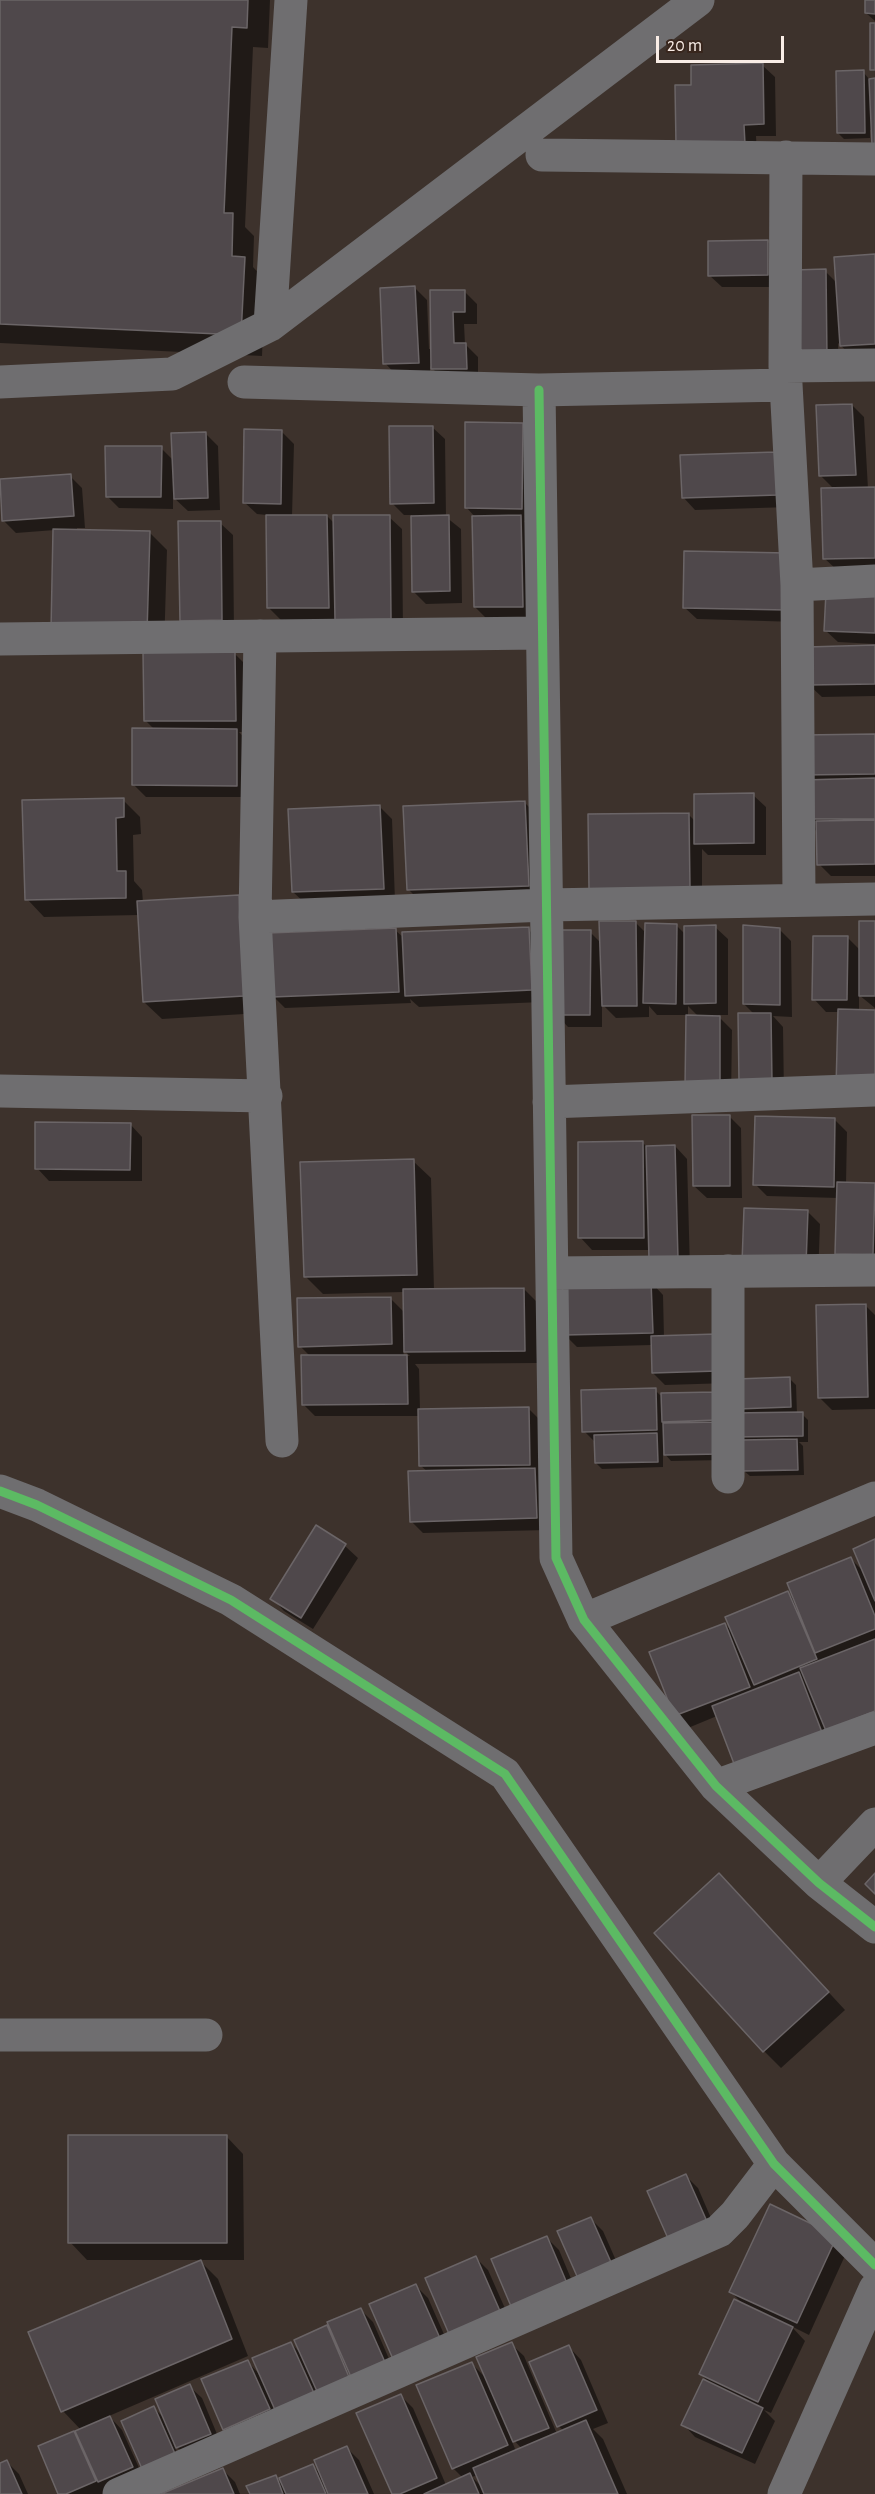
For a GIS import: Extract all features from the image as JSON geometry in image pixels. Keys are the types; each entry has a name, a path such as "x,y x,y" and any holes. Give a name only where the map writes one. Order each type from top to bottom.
{"street":[{"path":"270,325 291,0"},
{"path":"0,382 172,374 270,325 698,0"},
{"path":"542,155 875,159"},
{"path":"786,157 785,376 797,585 799,900"},
{"path":"244,382 539,390 785,376 875,364"},
{"path":"539,390 556,1558 584,1620 716,1786 819,1883 875,1927"},
{"path":"797,585 875,581"},
{"path":"0,639 541,633"},
{"path":"260,636 255,916 282,1441"},
{"path":"255,916 546,905 875,899"},
{"path":"549,1102 875,1090"},
{"path":"0,1091 266,1096"},
{"path":"552,1273 875,1270"},
{"path":"728,1271 728,1477"},
{"path":"0,1491 37,1505 231,1600 506,1774 774,2164 875,2265"},
{"path":"584,1620 875,1498"},
{"path":"716,1786 875,1728"},
{"path":"819,1883 875,1824"},
{"path":"0,2035 206,2035"},
{"path":"119,2494 719,2230 735,2215 774,2164"},
{"path":"784,2494 875,2289"}],"building":[{"path":"0,0 248,0 247,28 232,27 224,213 233,213 232,256 245,257 241,335 0,324"},
{"path":"865,0 875,0 875,14 865,13"},
{"path":"870,23 875,23 875,70 870,70"},
{"path":"763,63 764,124 744,125 745,144 676,145 675,85 691,85 691,65"},
{"path":"864,70 865,133 837,133 836,71"},
{"path":"875,78 875,146 872,146 869,79"},
{"path":"768,240 768,275 708,276 708,241"},
{"path":"875,254 875,344 840,346 834,257"},
{"path":"826,269 827,359 795,359 793,270"},
{"path":"415,286 419,363 383,364 380,288"},
{"path":"430,290 465,290 465,312 453,312 454,343 466,343 467,369 431,369"},
{"path":"852,404 856,475 819,476 816,405"},
{"path":"465,422 523,423 522,509 465,508"},
{"path":"389,426 433,426 434,503 390,504"},
{"path":"244,429 282,430 281,504 243,503"},
{"path":"206,432 208,498 174,499 171,433"},
{"path":"105,446 162,446 161,497 106,497"},
{"path":"776,452 778,495 682,498 680,455"},
{"path":"71,474 74,516 2,521 0,479"},
{"path":"875,487 875,558 823,559 821,488"},
{"path":"266,515 327,515 329,608 267,608"},
{"path":"333,515 390,515 391,619 335,620"},
{"path":"449,515 450,591 412,592 411,516"},
{"path":"521,515 523,607 474,607 472,516"},
{"path":"178,521 221,521 222,620 180,621"},
{"path":"53,529 150,531 147,633 51,630"},
{"path":"684,551 788,553 787,610 683,608"},
{"path":"826,592 875,595 875,633 824,631"},
{"path":"875,645 875,684 808,685 807,647"},
{"path":"143,652 235,652 236,721 144,721"},
{"path":"132,728 237,729 237,786 132,785"},
{"path":"875,734 875,774 803,775 803,735"},
{"path":"875,778 875,819 803,819 802,780"},
{"path":"754,793 754,843 694,844 694,794"},
{"path":"124,798 124,817 116,818 117,871 126,871 126,898 25,900 22,800"},
{"path":"525,801 529,886 407,890 403,806"},
{"path":"380,805 384,889 292,892 288,809"},
{"path":"689,813 690,889 589,890 588,814"},
{"path":"875,820 875,864 817,865 816,821"},
{"path":"239,895 244,996 143,1002 137,901"},
{"path":"599,921 636,921 637,1006 602,1006"},
{"path":"859,921 875,921 875,996 859,996"},
{"path":"645,923 677,924 676,1004 643,1003"},
{"path":"716,925 716,1003 684,1004 684,926"},
{"path":"743,925 780,928 780,1005 743,1004"},
{"path":"529,927 532,990 405,996 402,932"},
{"path":"396,928 399,992 272,997 269,933"},
{"path":"556,930 591,930 590,1015 554,1015"},
{"path":"813,936 848,936 847,1000 812,1000"},
{"path":"838,1009 875,1010 875,1089 836,1088"},
{"path":"738,1013 771,1013 772,1083 739,1082"},
{"path":"686,1015 720,1016 720,1087 685,1087"},
{"path":"692,1115 730,1115 730,1186 693,1186"},
{"path":"755,1116 835,1118 834,1187 753,1185"},
{"path":"35,1122 131,1123 130,1170 35,1169"},
{"path":"643,1141 644,1238 578,1238 578,1142"},
{"path":"675,1145 678,1259 649,1260 646,1146"},
{"path":"414,1159 417,1275 304,1277 300,1162"},
{"path":"837,1182 875,1183 873,1255 835,1254"},
{"path":"744,1208 808,1210 806,1265 742,1263"},
{"path":"651,1281 653,1333 564,1335 562,1283"},
{"path":"524,1288 525,1351 404,1352 403,1289"},
{"path":"391,1297 392,1344 298,1347 297,1298"},
{"path":"866,1304 868,1397 818,1398 816,1305"},
{"path":"717,1334 718,1371 652,1373 651,1336"},
{"path":"301,1355 407,1355 408,1404 302,1405"},
{"path":"790,1377 791,1407 737,1409 736,1379"},
{"path":"656,1388 657,1430 582,1432 581,1390"},
{"path":"716,1392 717,1420 662,1422 661,1393"},
{"path":"529,1407 530,1465 419,1466 418,1409"},
{"path":"803,1412 803,1436 733,1437 733,1413"},
{"path":"720,1422 721,1454 664,1455 663,1423"},
{"path":"657,1433 658,1462 595,1463 594,1435"},
{"path":"797,1439 798,1470 742,1471 741,1440"},
{"path":"535,1468 537,1518 410,1522 408,1471"},
{"path":"316,1525 346,1544 301,1618 270,1599"},
{"path":"875,1539 875,1601 853,1549"},
{"path":"851,1557 875,1616 875,1629 815,1653 787,1583"},
{"path":"788,1591 817,1659 754,1685 725,1617"},
{"path":"725,1623 750,1687 674,1716 649,1652"},
{"path":"875,1639 875,1711 826,1731 800,1668"},
{"path":"799,1672 823,1735 736,1769 712,1706"},
{"path":"719,1873 829,1992 763,2052 654,1933"},
{"path":"875,1873 875,1894 865,1884"},
{"path":"68,2135 227,2135 227,2243 68,2243"},
{"path":"686,2174 709,2226 670,2243 647,2191"},
{"path":"770,2204 837,2236 797,2323 729,2292"},
{"path":"591,2217 614,2269 580,2283 557,2231"},
{"path":"547,2236 569,2288 513,2311 491,2259"},
{"path":"476,2256 503,2318 452,2341 425,2278"},
{"path":"201,2260 232,2339 61,2412 28,2332"},
{"path":"416,2284 443,2345 396,2366 369,2304"},
{"path":"734,2299 793,2327 758,2402 699,2374"},
{"path":"361,2308 388,2369 354,2384 327,2322"},
{"path":"327,2325 352,2384 320,2398 294,2340"},
{"path":"291,2342 318,2402 279,2419 252,2358"},
{"path":"512,2342 549,2428 513,2442 476,2357"},
{"path":"569,2345 597,2410 557,2427 529,2362"},
{"path":"248,2360 270,2409 223,2430 201,2379"},
{"path":"472,2362 508,2445 452,2469 416,2385"},
{"path":"703,2379 763,2408 742,2453 681,2425"},
{"path":"190,2384 211,2434 176,2448 155,2399"},
{"path":"401,2394 437,2478 400,2494 392,2494 356,2413"},
{"path":"154,2406 176,2456 143,2471 121,2421"},
{"path":"110,2416 133,2467 98,2482 75,2431"},
{"path":"586,2420 618,2494 484,2494 473,2468"},
{"path":"74,2431 96,2481 66,2494 58,2494 38,2446"},
{"path":"347,2446 368,2494 328,2494 314,2460"},
{"path":"7,2460 22,2494 0,2494 0,2463"},
{"path":"313,2464 326,2494 286,2494 279,2478"},
{"path":"223,2468 234,2494 161,2494"},
{"path":"470,2473 479,2494 424,2494"},
{"path":"276,2475 283,2494 250,2494 246,2486"}],"cycle path":[{"path":"539,390 556,1558 584,1620 716,1786 819,1883 875,1927"},
{"path":"0,1491 37,1505 231,1600 505,1774 774,2164 875,2265"}]}
